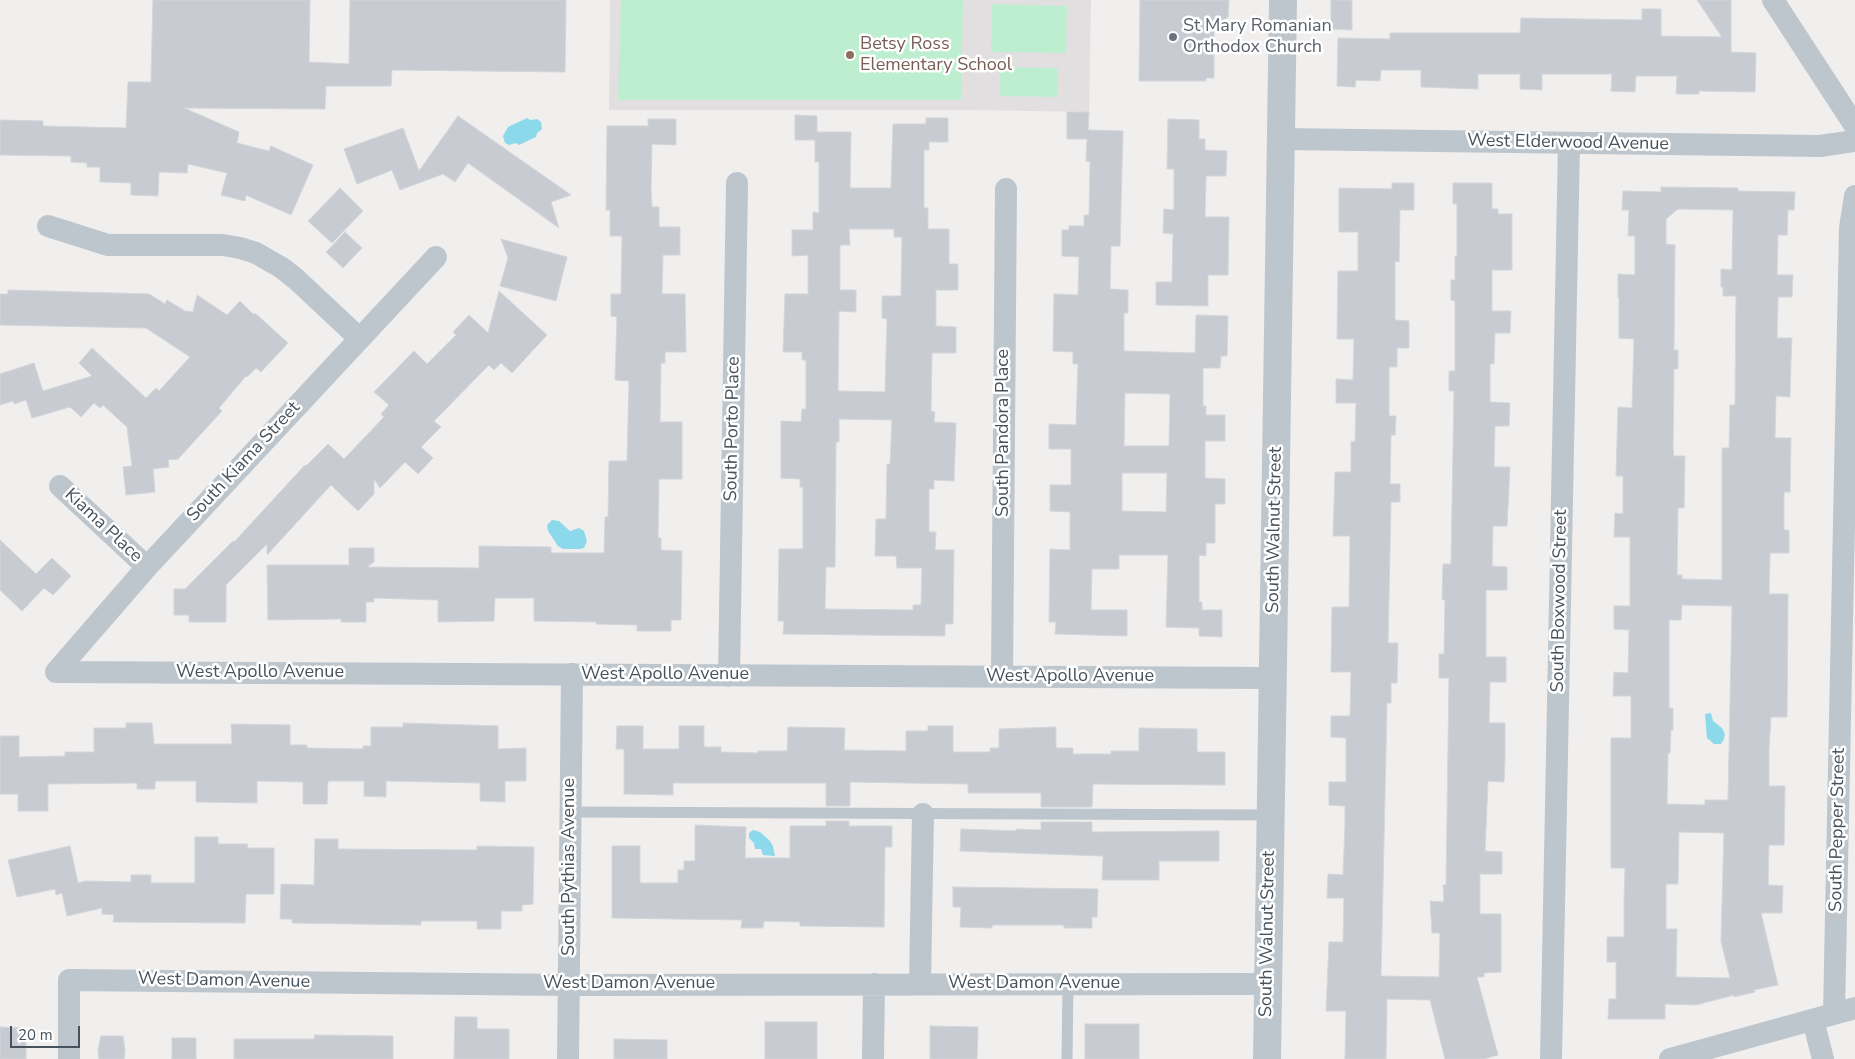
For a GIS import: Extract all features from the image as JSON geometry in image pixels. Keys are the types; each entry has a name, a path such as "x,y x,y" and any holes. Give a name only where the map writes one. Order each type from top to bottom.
{"street":[{"name":"South Walnut Street","path":"1267,1059 1283,0"},
{"path":"1773,0 1855,126"},
{"name":"West Elderwood Avenue","path":"1281,139 1820,146 1855,141"},
{"name":"South Boxwood Street","path":"1551,1059 1569,143"},
{"name":"South Porto Place","path":"729,676 737,183"},
{"name":"South Pandora Place","path":"1002,677 1006,189"},
{"name":"South Pepper Street","path":"1845,1011 1850,228 1855,196"},
{"path":"48,226 108,245 223,245 256,253 282,268 296,279 359,338"},
{"name":"South Kiama Street","path":"56,672 147,567 436,257"},
{"name":"Kiama Place","path":"60,486 147,567"},
{"name":"West Apollo Avenue","path":"56,672 1273,678"},
{"name":"South Pythias Avenue","path":"568,1059 572,674"},
{"path":"920,984 923,814"},
{"name":"West Damon Avenue","path":"69,1059 69,980 569,984 1268,984"},
{"path":"873,1059 874,984"},
{"path":"1670,1059 1845,1011"},
{"path":"1813,1020 1823,1059"}],"lane":[{"path":"570,812 1270,815"},
{"path":"1067,1059 1068,984"}],"shaded area":[{"name":"Betsy Ross Elementary School","path":"610,0 1091,0 1089,112 972,110 609,110"}],"green space":[{"name":"Betsy Ross Elementary School","path":"621,0 963,0 961,100 618,100"},
{"path":"992,4 1067,6 1066,53 991,52"},
{"path":"1000,67 1058,68 1057,97 1000,96"}],"water":[{"path":"527,118 530,120 537,119 541,122 542,129 537,133 536,137 519,145 516,143 509,145 505,143 503,136 508,127"},
{"path":"552,520 559,521 570,531 579,528 584,531 587,541 584,548 563,549 558,546 548,531 547,525"},
{"path":"1711,713 1713,721 1722,728 1725,734 1721,744 1714,744 1707,738 1705,714"},
{"path":"753,830 760,832 769,840 773,846 775,856 763,855 761,849 755,849 754,843 749,838 749,833"}],"building":[{"path":"153,0 310,0 309,62 349,64 350,0 566,0 565,72 392,70 391,86 326,86 325,109 184,108 239,132 237,143 269,151 271,146 313,165 291,215 246,195 245,201 221,195 227,173 188,164 187,173 159,172 158,196 131,195 131,183 100,182 100,167 87,167 87,163 71,162 71,156 0,155 0,120 43,121 43,126 126,128 128,82 151,82"},
{"name":"St Mary Romanian Orthodox Church","path":"1140,0 1229,0 1228,17 1214,27 1214,78 1206,78 1206,81 1139,81"},
{"path":"1331,0 1352,0 1352,30 1331,29"},
{"path":"1697,0 1731,0 1731,52 1756,53 1755,92 1699,91 1699,94 1676,94 1677,76 1636,76 1635,92 1611,91 1612,74 1542,74 1542,90 1520,89 1520,74 1478,74 1478,89 1421,87 1421,70 1381,70 1380,81 1356,80 1355,87 1337,86 1338,38 1390,39 1390,33 1520,33 1521,18 1642,20 1642,9 1661,9 1661,36 1722,37"},
{"path":"1067,112 1089,112 1088,130 1123,131 1120,246 1111,246 1110,289 1128,290 1128,313 1124,313 1124,351 1195,353 1196,315 1228,316 1227,356 1221,356 1220,368 1203,368 1203,406 1206,406 1206,415 1225,415 1225,441 1205,441 1205,478 1225,479 1225,504 1215,504 1215,543 1206,543 1206,556 1199,555 1199,602 1202,602 1202,610 1222,610 1222,637 1199,636 1199,628 1166,627 1168,555 1119,555 1119,569 1092,569 1091,610 1127,610 1127,636 1055,634 1056,622 1049,622 1050,549 1070,550 1070,512 1050,511 1050,485 1071,485 1071,449 1049,449 1049,424 1076,425 1078,364 1073,364 1073,352 1053,351 1054,294 1078,295 1079,257 1062,256 1062,230 1069,230 1069,226 1084,226 1084,215 1089,215 1090,162 1086,161 1087,139 1067,139","holes":["1125,393 1170,394 1169,446 1124,446","1122,473 1167,473 1166,512 1122,511"]},
{"path":"795,115 817,116 817,132 851,132 850,188 891,188 893,124 926,124 926,118 948,118 948,142 929,142 929,150 924,150 924,208 928,208 928,229 949,229 949,264 958,264 958,290 936,290 936,326 956,327 956,353 932,353 931,411 935,412 934,422 956,423 954,481 934,480 934,489 929,489 929,532 936,532 935,550 954,550 953,624 945,624 945,636 783,634 784,621 778,621 779,549 803,549 803,487 800,487 800,479 781,478 781,421 801,422 802,409 806,409 806,360 802,360 802,352 783,352 785,294 808,294 808,255 792,256 792,230 813,230 813,212 819,213 819,162 815,162 815,140 795,140","holes":["849,229 894,229 894,237 902,237 901,296 882,296 882,318 887,319 885,392 838,391 839,311 856,312 856,290 840,290 840,245 850,245","839,419 892,420 890,464 887,464 886,519 876,519 875,556 896,556 897,568 922,568 921,605 913,605 913,610 825,609 826,567 835,567 836,442 839,442"]},
{"path":"458,116 571,195 551,202 559,228 468,163 455,182 443,174 400,190 392,170 357,184 344,149 403,128 419,171"},
{"path":"648,119 676,119 676,145 652,144 651,190 652,207 659,207 659,227 680,227 680,255 663,255 662,294 685,294 686,352 665,352 665,363 661,363 660,422 682,422 682,479 659,479 658,538 661,538 661,550 682,551 681,620 671,620 671,631 637,631 637,625 596,624 596,622 534,621 534,598 495,598 494,621 438,622 438,600 374,598 374,602 366,602 366,622 341,622 341,619 268,620 267,565 349,565 349,548 374,548 374,562 367,567 479,568 479,546 551,547 551,553 604,553 605,517 608,517 609,461 627,461 629,381 615,380 617,317 611,316 611,294 621,294 622,236 610,236 610,210 606,210 607,126 648,126"},
{"path":"1168,119 1199,120 1199,139 1205,139 1205,150 1227,151 1226,176 1206,176 1205,217 1229,217 1228,275 1208,275 1208,306 1156,305 1156,282 1172,282 1173,234 1163,233 1164,209 1174,210 1174,169 1167,169"},
{"path":"1392,183 1414,183 1414,210 1400,210 1399,262 1395,261 1395,320 1409,321 1409,348 1397,348 1397,367 1389,367 1389,416 1396,416 1395,435 1391,435 1390,484 1400,484 1400,502 1391,502 1388,643 1398,643 1397,683 1391,683 1391,703 1387,703 1381,976 1439,977 1440,933 1432,933 1430,901 1444,902 1443,885 1446,885 1449,678 1439,678 1439,654 1444,654 1445,600 1442,600 1443,564 1451,564 1454,391 1449,391 1449,371 1455,371 1455,301 1451,300 1451,280 1455,280 1455,256 1457,256 1457,204 1453,204 1453,183 1492,183 1492,209 1498,209 1498,214 1512,214 1512,270 1492,270 1492,311 1511,311 1510,333 1495,333 1494,364 1490,364 1490,402 1510,403 1509,426 1495,426 1494,467 1510,467 1507,526 1493,526 1492,566 1507,567 1507,590 1486,590 1486,657 1506,657 1506,682 1490,682 1489,723 1505,723 1505,759 1504,782 1488,781 1485,851 1502,852 1502,874 1480,874 1480,914 1501,914 1501,972 1484,973 1484,977 1477,977 1498,1055 1484,1059 1445,1059 1430,1000 1387,999 1386,1059 1345,1059 1346,1011 1326,1011 1329,942 1343,942 1344,898 1327,898 1328,874 1343,875 1345,826 1345,806 1329,805 1329,782 1346,782 1346,738 1331,737 1331,716 1350,716 1351,672 1331,672 1332,607 1349,607 1350,536 1333,536 1335,472 1351,472 1351,441 1355,442 1356,403 1336,403 1336,379 1353,380 1354,339 1337,339 1338,271 1358,271 1358,232 1339,232 1339,188 1392,189"},
{"path":"1661,187 1738,188 1738,191 1795,192 1794,210 1788,210 1787,235 1778,235 1777,275 1793,275 1792,297 1778,297 1777,338 1792,338 1790,397 1776,396 1775,438 1791,438 1790,492 1784,492 1784,530 1789,530 1789,553 1770,553 1769,594 1788,594 1787,717 1771,717 1769,748 1769,786 1785,786 1784,845 1769,845 1768,885 1783,886 1782,913 1761,913 1778,985 1696,1005 1665,1004 1665,1019 1608,1019 1609,999 1616,999 1616,962 1607,962 1607,937 1624,937 1625,868 1611,868 1611,738 1631,738 1631,696 1613,696 1614,672 1628,673 1629,630 1614,629 1614,606 1630,606 1630,537 1614,537 1615,513 1623,514 1623,476 1616,476 1618,407 1632,408 1634,339 1619,338 1618,274 1635,275 1635,236 1628,236 1629,210 1622,210 1623,191 1661,192","holes":["1678,209 1733,210 1732,270 1721,269 1723,296 1736,296 1735,405 1730,405 1729,448 1722,448 1722,580 1682,579 1682,575 1677,575 1678,508 1684,508 1685,456 1674,456 1673,449 1674,369 1678,369 1678,350 1674,350 1675,245 1666,244 1666,219","1682,605 1732,606 1728,800 1705,800 1705,805 1667,804 1668,753 1670,753 1671,730 1673,730 1673,708 1669,708 1669,620 1681,620","1679,832 1724,833 1721,941 1730,978 1676,977 1677,929 1666,929 1666,884 1678,884"]},
{"path":"340,188 363,211 332,243 308,221"},
{"path":"345,232 362,248 343,268 326,252"},
{"path":"501,239 567,257 556,301 500,286 508,258"},
{"path":"8,290 149,294 165,304 167,300 185,311 193,312 197,295 227,315 240,301 288,343 261,372 256,368 246,376 219,408 222,411 178,459 168,460 169,467 153,469 155,492 126,495 123,467 132,466 127,427 103,405 100,408 94,403 81,417 70,407 32,418 26,400 14,404 13,401 0,405 0,374 34,363 43,391 92,376 79,363 92,348 146,398 156,388 159,391 190,357 146,328 0,325 0,294 8,294"},
{"path":"499,291 547,335 512,373 501,363 494,370 489,365 434,421 441,427 421,447 433,458 418,474 405,462 380,488 374,479 374,494 358,511 331,485 267,555 267,544 226,585 226,622 189,622 189,615 174,615 174,589 185,589 234,542 305,465 328,444 344,459 384,417 381,414 389,405 374,392 414,351 427,364 456,335 453,332 469,315 488,333"},
{"path":"0,540 36,574 52,558 71,576 53,595 44,588 22,611 0,590"},
{"path":"126,723 152,723 154,744 232,744 231,724 290,725 290,745 307,745 307,748 363,749 363,746 371,746 371,727 403,727 403,723 498,726 498,749 526,748 526,781 505,781 505,802 480,801 480,783 386,781 386,797 364,796 364,781 328,781 327,804 303,804 303,782 257,781 257,803 196,802 196,781 155,781 155,789 137,789 137,783 48,784 48,811 18,811 18,794 0,794 0,736 19,736 19,757 65,756 65,752 94,752 94,728 126,728"},
{"path":"617,726 643,726 643,749 679,749 679,726 704,726 704,747 721,747 721,752 758,753 758,751 787,751 788,727 845,728 844,750 906,751 906,731 928,731 928,726 953,726 953,752 990,752 990,748 999,748 999,729 1056,727 1056,748 1073,748 1073,754 1111,754 1111,751 1139,751 1139,728 1197,729 1197,752 1225,752 1225,785 1093,784 1092,807 1041,807 1041,793 968,793 968,784 850,782 850,806 826,806 826,783 673,783 673,795 624,794 624,749 616,749"},
{"path":"826,821 849,821 849,826 892,826 892,847 885,847 884,927 800,926 800,922 764,921 763,928 741,928 742,920 612,918 612,846 640,846 640,883 678,883 678,870 684,870 684,861 695,861 695,825 746,827 745,858 790,858 790,826 826,826"},
{"path":"1041,822 1092,822 1092,832 1219,831 1219,861 1159,861 1159,880 1102,880 1103,856 960,851 961,829 1041,830"},
{"path":"195,837 218,837 218,844 248,844 247,848 274,848 274,894 246,894 245,923 113,922 114,915 102,914 102,908 67,916 62,893 56,895 55,889 17,897 8,860 70,846 78,883 85,881 131,882 131,875 151,875 151,883 195,883"},
{"path":"315,839 338,839 338,849 477,850 477,846 534,847 533,904 522,905 522,911 501,911 501,929 477,929 477,921 421,921 421,925 292,923 292,919 280,919 281,884 314,885"},
{"path":"953,887 1098,889 1097,917 1092,917 1092,928 1064,928 1064,925 992,925 992,928 960,927 961,907 953,907"},
{"path":"455,1017 477,1017 477,1029 509,1029 509,1059 454,1059"},
{"path":"765,1022 817,1022 817,1059 765,1059"},
{"path":"1085,1024 1139,1024 1139,1059 1085,1059"},
{"path":"930,1026 978,1027 977,1059 930,1059"},
{"path":"0,1027 22,1028 22,1040 26,1040 26,1059 0,1059"},
{"path":"315,1035 393,1036 393,1059 234,1059 234,1039 314,1039"},
{"path":"101,1036 123,1036 124,1059 99,1059 98,1050"},
{"path":"172,1038 196,1038 196,1059 172,1059"},
{"path":"614,1039 667,1040 667,1059 614,1059"}],"place":[{"name":"St Mary Romanian Orthodox Church","path":"1173,37"},
{"name":"Betsy Ross Elementary School","path":"850,55"}]}
